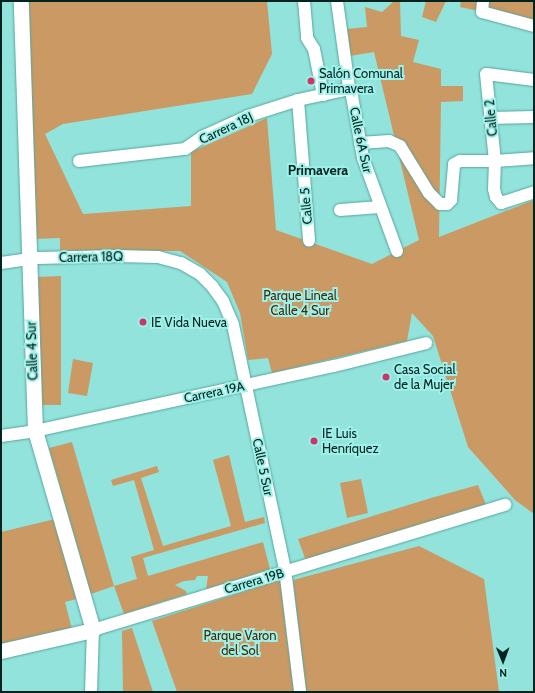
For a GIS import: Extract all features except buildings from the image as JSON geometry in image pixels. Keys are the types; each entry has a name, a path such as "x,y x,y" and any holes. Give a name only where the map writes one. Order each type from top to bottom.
{"main road":[{"name":"Calle 4 Sur","path":"21,1 35,432 93,630"},
{"name":"Carrera 19B","path":"1,651 93,630"}],"street":[{"path":"304,1 307,38 314,49 323,95"},
{"name":"Calle 6A Sur","path":"337,1 349,89 352,96 360,143 370,181 396,251"},
{"path":"483,6 534,26"},
{"name":"Calle 2","path":"534,80 486,74 495,161 494,190 496,197 501,203 534,192"},
{"name":"Carrera 18J","path":"79,161 185,150 202,137 248,116 298,100 349,89"},
{"name":"Calle 5","path":"298,100 309,241"},
{"path":"490,118 534,117"},
{"path":"360,143 389,141 400,146 429,193 440,204 447,204 451,200 454,164 460,161 495,161 534,158"},
{"path":"340,210 380,207"},
{"name":"Carrera 18Q","path":"1,262 30,259 117,256 158,258 181,263"},
{"name":"Calle 5 Sur","path":"181,263 200,274 212,286 223,301 234,325 286,572 300,692"},
{"name":"Carrera 19A","path":"1,436 35,432 334,366 426,343"},
{"name":"Carrera 19B","path":"93,630 505,505"},
{"name":"Calle 4 Sur","path":"91,692 93,630"}],"green space":[{"name":"Parque Lineal Calle 4 Sur","path":"29,1 267,1 272,54 252,94 63,124 45,134 83,214 191,206 191,152 267,118 276,230 372,264 419,240 374,52 350,56 347,29 367,27 365,7 382,12 394,1 400,1 401,36 419,40 413,62 441,69 441,86 463,86 463,101 441,102 439,237 534,200 534,514 515,500 468,447 433,336 412,313 407,341 272,373 268,358 248,360 240,313 227,282 180,251 60,251 60,238 35,239"},
{"path":"426,1 446,1 436,22 422,17"},
{"path":"461,1 534,1 534,23 460,7"},
{"path":"61,276 61,405 41,405 38,277"},
{"path":"73,359 93,363 87,396 68,393"},
{"path":"72,442 114,586 91,594 49,448"},
{"path":"229,455 245,522 264,517 265,523 143,558 148,576 263,542 270,569 206,589 208,576 197,576 195,580 184,581 175,585 186,591 187,594 124,614 114,586 137,579 131,557 154,550 134,480 113,486 111,480 157,466 159,472 141,478 163,546 231,526 213,460"},
{"path":"361,479 368,513 347,518 340,483"},
{"path":"478,485 487,507 306,561 298,539"},
{"path":"55,519 77,599 65,602 72,629 1,645 1,532"},
{"path":"419,546 484,579 499,692 306,692 293,580"},
{"name":"Parque Varon del Sol","path":"280,580 294,692 177,692 152,621"},
{"path":"132,628 153,692 123,692 122,631"}],"place":[{"name":"Salón Comunal Primavera","path":"311,81"},
{"name":"IE Vida Nueva","path":"143,322"},
{"name":"Casa Social de la Mujer","path":"386,377"},
{"name":"IE Luis Henríquez","path":"314,441"}],"district":[{"name":"Primavera","path":"318,170"}]}
